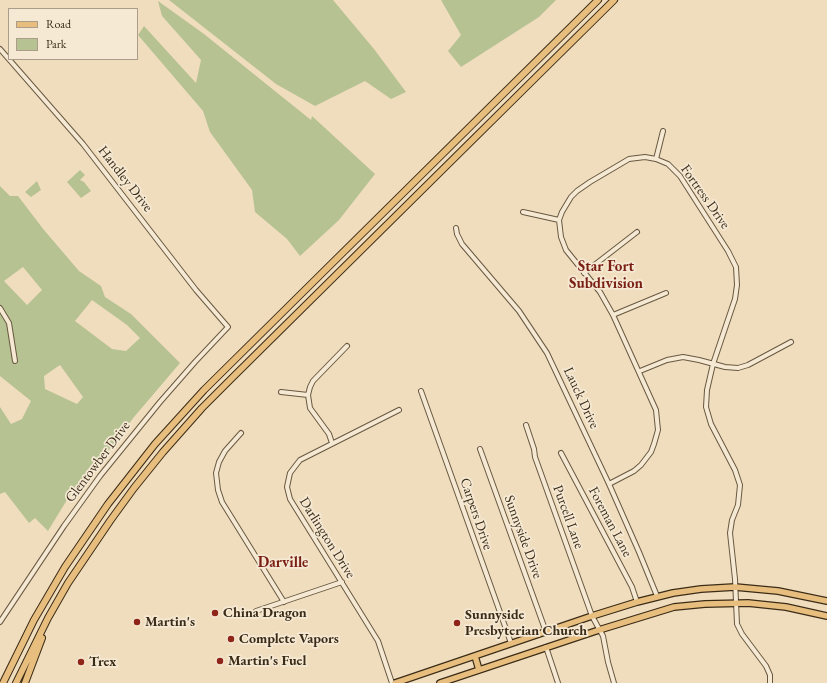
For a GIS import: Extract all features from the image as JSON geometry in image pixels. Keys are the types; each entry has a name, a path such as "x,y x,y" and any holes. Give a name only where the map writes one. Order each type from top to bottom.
{"highway":[{"path":"1,683 34,620 92,525 136,467 180,415 598,0"},
{"path":"16,683 48,618 89,550 142,476 163,452 202,408 614,0"},
{"path":"25,683 35,653 45,631 62,596 89,550"}],"main road":[{"path":"394,683 592,616 657,596 686,590 735,587 784,592 827,601"},
{"path":"440,683 546,647 674,607 736,602 777,605 827,616"},
{"path":"475,656 479,670"}],"street":[{"name":"Handley Drive","path":"0,49 8,58"},
{"name":"Handley Drive","path":"10,60 83,144 196,290 228,327"},
{"path":"656,159 663,132"},
{"name":"Fortress Drive","path":"559,220 571,197 583,186 629,159 656,159 668,164 680,176 728,251 736,267 737,285 735,299 707,390 707,412 711,424 735,470 740,485 738,505 732,520 730,533 736,579 737,624 742,634 766,666 770,675 770,683"},
{"path":"523,212 559,220 563,243 570,256 600,292 614,315 656,410 658,424 656,437 650,452 640,465 627,476 609,484"},
{"name":"Lauck Drive","path":"456,228 462,244 519,311 544,347 640,552 657,596"},
{"path":"584,273 637,232"},
{"path":"614,315 666,292"},
{"path":"0,308 9,324 15,361"},
{"name":"Glentowber Drive","path":"0,622 64,526 100,476 160,402 228,327"},
{"path":"640,371 655,364 675,358 690,358 731,368 738,368 748,365 791,342"},
{"path":"332,443 329,434 310,408 308,395 313,381 347,346"},
{"name":"Carpers Drive","path":"421,391 511,644"},
{"path":"281,392 308,395"},
{"name":"Darlington Drive","path":"394,683 378,641 290,499 287,487 290,473 296,464 304,458 399,410"},
{"name":"Purcell Lane","path":"526,425 535,457 592,616 604,640 614,683"},
{"path":"241,433 225,451 219,462 216,473 218,490 222,502 284,602"},
{"name":"Sunnyside Drive","path":"480,449 546,632"},
{"name":"Foreman Lane","path":"560,453 632,587 638,602"},
{"path":"256,611 342,582"},
{"path":"546,647 558,683"}],"green space":[{"path":"169,0 333,0 374,49 406,92 391,99 365,81 315,106 276,84"},
{"path":"441,0 556,0 539,17 461,67 448,51 461,35"},
{"path":"158,1 204,34 311,120 312,116 375,174 339,220 300,256 287,239 255,212 252,190 210,132 203,111 138,35 144,26 196,83 201,60 162,16"},
{"path":"80,170 85,175 80,180 84,182 91,191 81,198 67,182"},
{"path":"37,181 41,190 31,197 25,192"},
{"path":"0,186 10,196 18,196 44,230 79,271 101,286 105,297 131,314 180,363 134,417 93,471 73,490 48,531 35,518 29,523 5,492 0,494 0,407 11,424 22,419 31,401 0,376","holes":["23,267 42,290 27,305 4,281","92,300 127,325 140,338 126,351 112,349 75,321","60,365 83,397 77,404 45,389 44,376"]}],"place":[{"name":"China Dragon","path":"215,613"},
{"name":"Martin's","path":"137,622"},
{"name":"Sunnyside Presbyterian Church","path":"457,623"},
{"name":"Complete Vapors","path":"231,639"},
{"name":"Martin's Fuel","path":"220,661"},
{"name":"Trex","path":"81,662"}],"district":[{"name":"Star Fort Subdivision","path":"606,276"},
{"name":"Darville","path":"283,563"}]}
